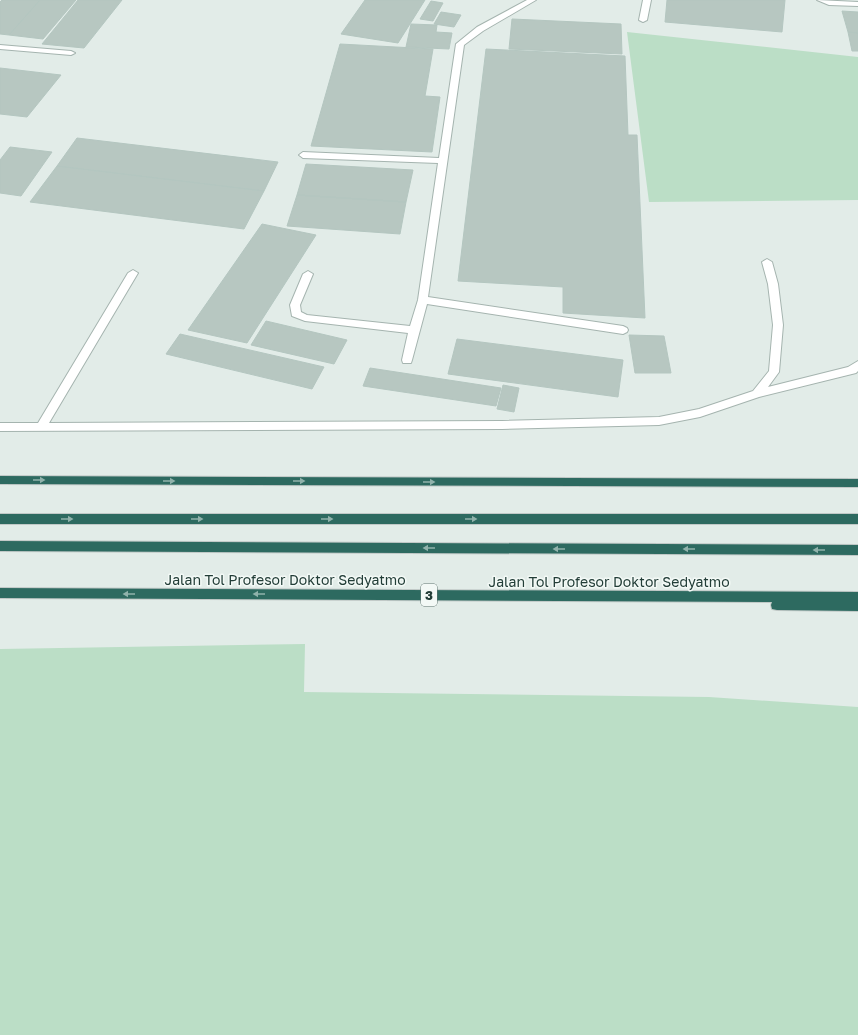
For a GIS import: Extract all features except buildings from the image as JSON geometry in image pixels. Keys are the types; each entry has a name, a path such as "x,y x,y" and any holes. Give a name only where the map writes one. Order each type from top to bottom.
{"highway":[{"path":"0,480 858,483"},
{"path":"0,520 858,519"},
{"path":"0,546 858,550"},
{"name":"Jalan Tol Profesor Doktor Sedyatmo","path":"0,593 858,597"},
{"path":"279,594 858,606"}],"lane":[{"path":"407,360 423,300 460,44 480,30 532,0"},
{"path":"642,20 647,0"},
{"path":"821,0 829,3 858,4"},
{"path":"0,47 71,53"},
{"path":"303,155 442,161"},
{"path":"757,394 774,372 778,325 773,284 767,262"},
{"path":"41,427 133,273"},
{"path":"308,274 295,305 296,314 305,318 414,330"},
{"path":"423,300 622,330"},
{"path":"0,427 502,425 659,421 700,413 757,394 852,370 858,366"}],"green space":[{"path":"627,32 858,57 858,200 649,202"},
{"path":"305,644 304,692 709,697 858,707 858,1035 0,1035 0,649"}]}
